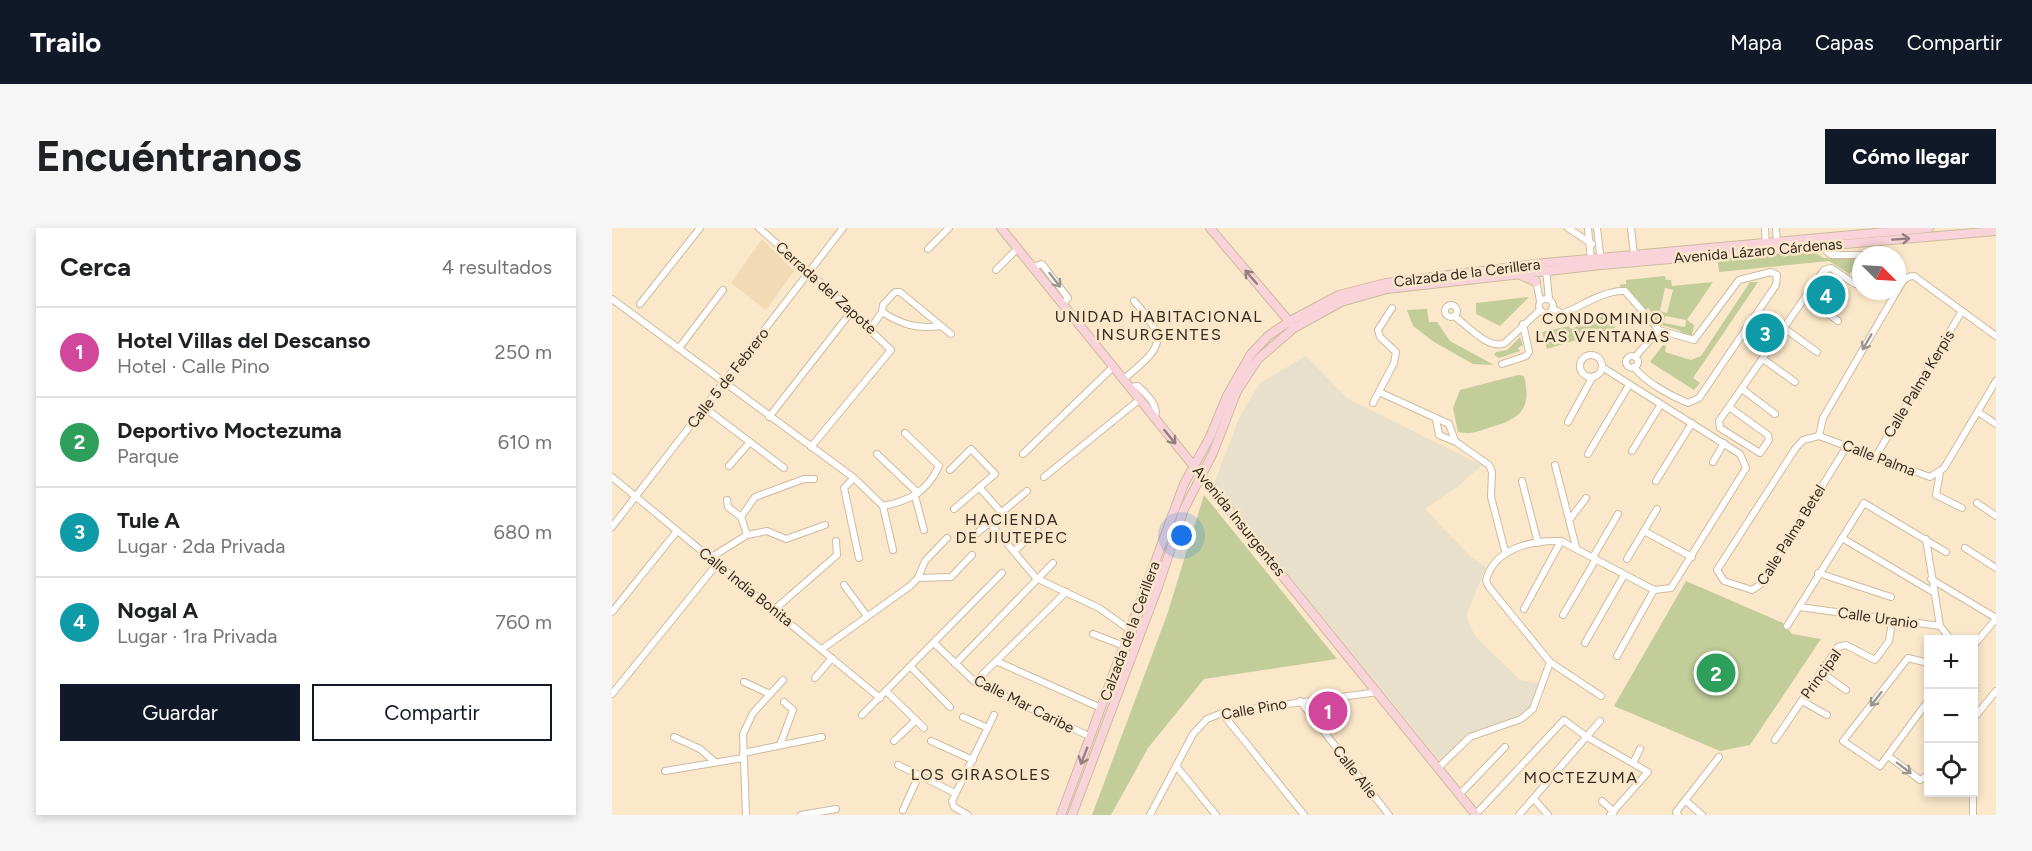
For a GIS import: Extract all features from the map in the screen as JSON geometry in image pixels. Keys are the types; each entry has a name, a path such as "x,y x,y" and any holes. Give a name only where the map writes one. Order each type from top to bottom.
{"main road":[{"name":"Avenida Insurgentes","path":"1000,228 1476,815"},
{"path":"1210,228 1292,325"},
{"name":"Avenida Lázaro Cárdenas","path":"1596,262 1929,228"},
{"name":"Avenida Lázaro Cárdenas","path":"1777,245 1821,246 1866,234 1996,231"},
{"name":"Avenida Lázaro Cárdenas","path":"1596,262 1634,254 1766,246"},
{"name":"Calzada de la Cerillera","path":"1317,309 1387,289 1520,275 1534,273 1546,267 1596,262"},
{"name":"Calzada de la Cerillera","path":"1061,815 1184,484 1210,437 1227,396 1251,354 1268,336 1292,325 1339,295 1386,283 1534,273"},
{"name":"Calzada de la Cerillera","path":"1072,815 1159,584 1184,509 1213,453 1237,391 1258,359 1292,325"}],"street":[{"path":"640,304 700,228"},
{"name":"Cerrada del Zapote","path":"759,228 891,350 811,447"},
{"name":"Calle 5 de Febrero","path":"612,527 843,228"},
{"path":"928,249 949,228"},
{"path":"1568,228 1590,244 1599,243"},
{"path":"1588,228 1596,262"},
{"path":"1596,262 1599,243 1598,228"},
{"path":"1631,228 1634,254"},
{"path":"1765,228 1766,246"},
{"path":"1776,228 1777,245"},
{"path":"1821,246 1832,255 1852,255"},
{"path":"996,270 1017,249"},
{"path":"1546,267 1549,299 1552,308 1560,313 1567,312 1596,296 1625,291 1659,330 1697,339 1739,280 1771,272 1778,277 1776,285 1699,398 1694,401 1680,399 1640,374 1634,367 1638,363 1635,357 1659,330"},
{"path":"1729,407 1768,435 1769,440 1760,453 1719,426 1719,421 1828,267 1852,282"},
{"path":"1534,273 1540,310"},
{"path":"1906,279 1914,276 1996,336"},
{"path":"679,348 723,290"},
{"path":"870,329 887,300 900,292 951,334"},
{"path":"1805,297 1838,321"},
{"path":"612,299 854,478 883,506 893,550"},
{"path":"1540,301 1549,299"},
{"path":"1819,436 1823,418 1892,300"},
{"path":"1124,379 1151,355 1157,346 1155,328 1134,301"},
{"path":"1373,403 1394,363 1396,352 1380,337 1378,330 1392,308"},
{"path":"1540,310 1548,313 1552,308"},
{"path":"1454,316 1490,344 1498,346 1505,343 1540,310"},
{"name":"Calle Palma Kerpis","path":"1876,456 1962,311"},
{"path":"769,417 852,312"},
{"path":"882,312 903,325 941,326"},
{"path":"928,327 929,316"},
{"path":"1767,321 1817,352"},
{"path":"1502,364 1526,356 1529,352 1523,324"},
{"path":"1600,696 1550,662 1486,581 1492,565 1505,551 1538,543 1562,541 1654,590 1671,588 1746,468 1740,454 1602,367 1598,357 1591,355 1584,357 1581,370 1586,375 1593,376 1599,374 1602,367"},
{"path":"1763,359 1795,382"},
{"path":"1023,454 1113,367"},
{"path":"1568,422 1593,376"},
{"path":"1962,508 1936,495 1940,472 1996,381"},
{"path":"1588,454 1629,385"},
{"path":"1130,387 1138,386 1154,404 1157,412 1155,418"},
{"path":"1742,389 1775,414"},
{"path":"1379,392 1440,423 1451,426 1448,435"},
{"path":"1044,477 1139,400"},
{"path":"1632,451 1661,404"},
{"path":"705,408 784,468"},
{"path":"1978,412 1996,424"},
{"path":"1440,423 1438,433 1448,435 1489,465 1492,472 1491,497 1505,551"},
{"path":"1656,481 1692,423"},
{"path":"883,506 906,502 916,494 939,466 905,433"},
{"name":"Calle Palma","path":"1819,436 1923,476 1930,477 1940,472"},
{"name":"Calle Palma Betel","path":"1819,436 1803,440 1795,449 1717,570 1724,581 1752,590 1761,584 1847,446"},
{"path":"729,466 750,442"},
{"path":"1713,462 1724,443"},
{"path":"950,470 971,449 994,474 954,509"},
{"path":"877,454 916,494 924,530"},
{"path":"1555,465 1576,547"},
{"name":"Calle India Bonita","path":"612,477 775,609 880,698"},
{"path":"854,478 844,488 859,558"},
{"path":"741,517 754,497 804,479 814,479"},
{"path":"1522,481 1538,543"},
{"path":"979,487 1001,512"},
{"path":"976,534 1026,491"},
{"path":"1570,519 1586,498"},
{"path":"727,500 728,507 741,517 747,535"},
{"path":"1787,626 1818,573 1864,503 1946,552"},
{"path":"1977,503 1996,516"},
{"path":"1627,559 1657,509"},
{"path":"1563,615 1618,514"},
{"path":"989,522 1036,578 1099,608 1130,630"},
{"path":"710,558 747,535 767,531 786,539 825,525"},
{"path":"612,612 677,531"},
{"path":"1014,551 1038,531"},
{"path":"1644,531 1692,557"},
{"path":"822,649 918,578 925,561 947,538"},
{"path":"1842,538 1933,592"},
{"path":"1926,539 1940,626"},
{"path":"1524,609 1562,541"},
{"path":"775,609 837,555 836,542"},
{"path":"1965,549 1996,568"},
{"path":"918,578 951,577 972,555"},
{"path":"955,664 1053,563"},
{"path":"612,694 717,564"},
{"path":"862,715 1002,573"},
{"path":"1818,573 1891,597"},
{"path":"1585,643 1624,576"},
{"path":"1931,579 1996,619 1978,640"},
{"path":"844,585 867,616"},
{"path":"1617,656 1654,590"},
{"path":"975,682 1066,592"},
{"name":"Calle Uranio","path":"1799,607 1940,626 1948,635"},
{"name":"Principal","path":"1775,740 1836,650 1843,645 1875,660 1889,641 1892,621"},
{"path":"1093,634 1124,646"},
{"name":"Calle Mar Caribe","path":"934,643 975,682 1091,737"},
{"path":"815,678 832,658"},
{"path":"1924,662 1908,658 1843,741 1880,766 1924,708"},
{"path":"996,660 1101,708"},
{"path":"1438,767 1470,737 1528,714 1533,709 1550,662"},
{"path":"911,667 950,707"},
{"path":"1821,672 1846,690"},
{"path":"746,815 743,734 753,713 783,680"},
{"path":"744,682 770,694"},
{"path":"886,691 924,728"},
{"path":"1978,713 1996,691"},
{"name":"Calle Pino","path":"1150,815 1177,767 1192,734 1207,719 1222,713 1378,692"},
{"name":"Calle Alie","path":"1300,701 1389,815"},
{"path":"1802,701 1827,716"},
{"path":"780,745 793,710 784,702"},
{"path":"1222,713 1304,815"},
{"path":"968,815 954,807 956,793 994,715"},
{"path":"963,717 988,728"},
{"path":"894,741 916,720"},
{"path":"1476,815 1563,720 1587,737 1648,772 1612,813 1602,801"},
{"path":"1519,815 1600,721"},
{"path":"674,737 700,749 715,762"},
{"path":"665,771 743,756 780,745 822,737"},
{"path":"930,741 973,760"},
{"path":"1460,794 1505,747"},
{"path":"1633,763 1640,749"},
{"path":"1888,756 1920,780 1924,778"},
{"path":"1678,815 1676,812 1719,757"},
{"path":"898,765 956,793"},
{"path":"1177,767 1216,815"},
{"path":"903,810 919,775"},
{"path":"1973,797 1973,815"},
{"path":"1534,800 1548,815"},
{"path":"1685,800 1702,815"},
{"path":"801,815 836,809"}],"shaded area":[{"path":"762,239 794,271 766,310 731,283"},
{"path":"1306,356 1348,399 1482,465 1456,488 1425,509 1470,556 1486,567 1466,616 1475,636 1520,680 1539,683 1531,707 1517,718 1465,737 1440,761 1214,484 1240,416 1260,383"}],"green space":[{"path":"1810,249 1823,258 1852,257 1852,272 1849,274 1829,261 1719,272 1717,257"},
{"path":"1665,276 1666,280 1671,280 1672,286 1713,282 1687,320 1694,325 1691,338 1680,334 1681,331 1662,325 1660,328 1652,319 1655,316 1648,308 1644,310 1619,285 1626,284 1626,280","holes":["1665,288 1673,290 1667,313 1660,311","1665,316 1686,320 1685,327 1664,323"]},
{"path":"1750,282 1758,282 1693,378 1700,383 1694,390 1650,362 1663,345 1666,346 1665,352 1691,360 1701,356"},
{"path":"1529,297 1500,326 1476,314 1476,303"},
{"path":"1427,309 1429,322 1437,322 1450,341 1494,365 1473,364 1434,342 1413,326 1407,310"},
{"path":"1613,314 1615,328 1547,349 1542,332 1569,326 1571,329 1590,321 1589,317"},
{"path":"1520,337 1523,345 1518,348 1520,351 1499,358 1494,355 1496,352 1507,350"},
{"path":"1518,375 1524,376 1526,396 1525,404 1517,416 1479,431 1458,432 1453,408 1460,390"},
{"path":"1204,495 1337,659 1204,679 1148,748 1111,815 1092,815 1167,615"},
{"path":"1686,581 1783,623 1792,634 1821,639 1750,745 1720,751 1614,706"}],"place":[{"name":"Nogal A","path":"1826,295"},
{"name":"Tule A","path":"1765,333"},
{"name":"Deportivo Moctezuma","path":"1716,673"},
{"name":"Hotel Villas del Descanso","path":"1328,711"}],"district":[{"name":"UNIDAD HABITACIONAL INSURGENTES","path":"1159,325"},
{"name":"CONDOMINIO LAS VENTANAS","path":"1603,327"},
{"name":"HACIENDA DE JIUTEPEC","path":"1012,528"},
{"name":"LOS GIRASOLES","path":"981,774"},
{"name":"MOCTEZUMA","path":"1581,777"}]}
